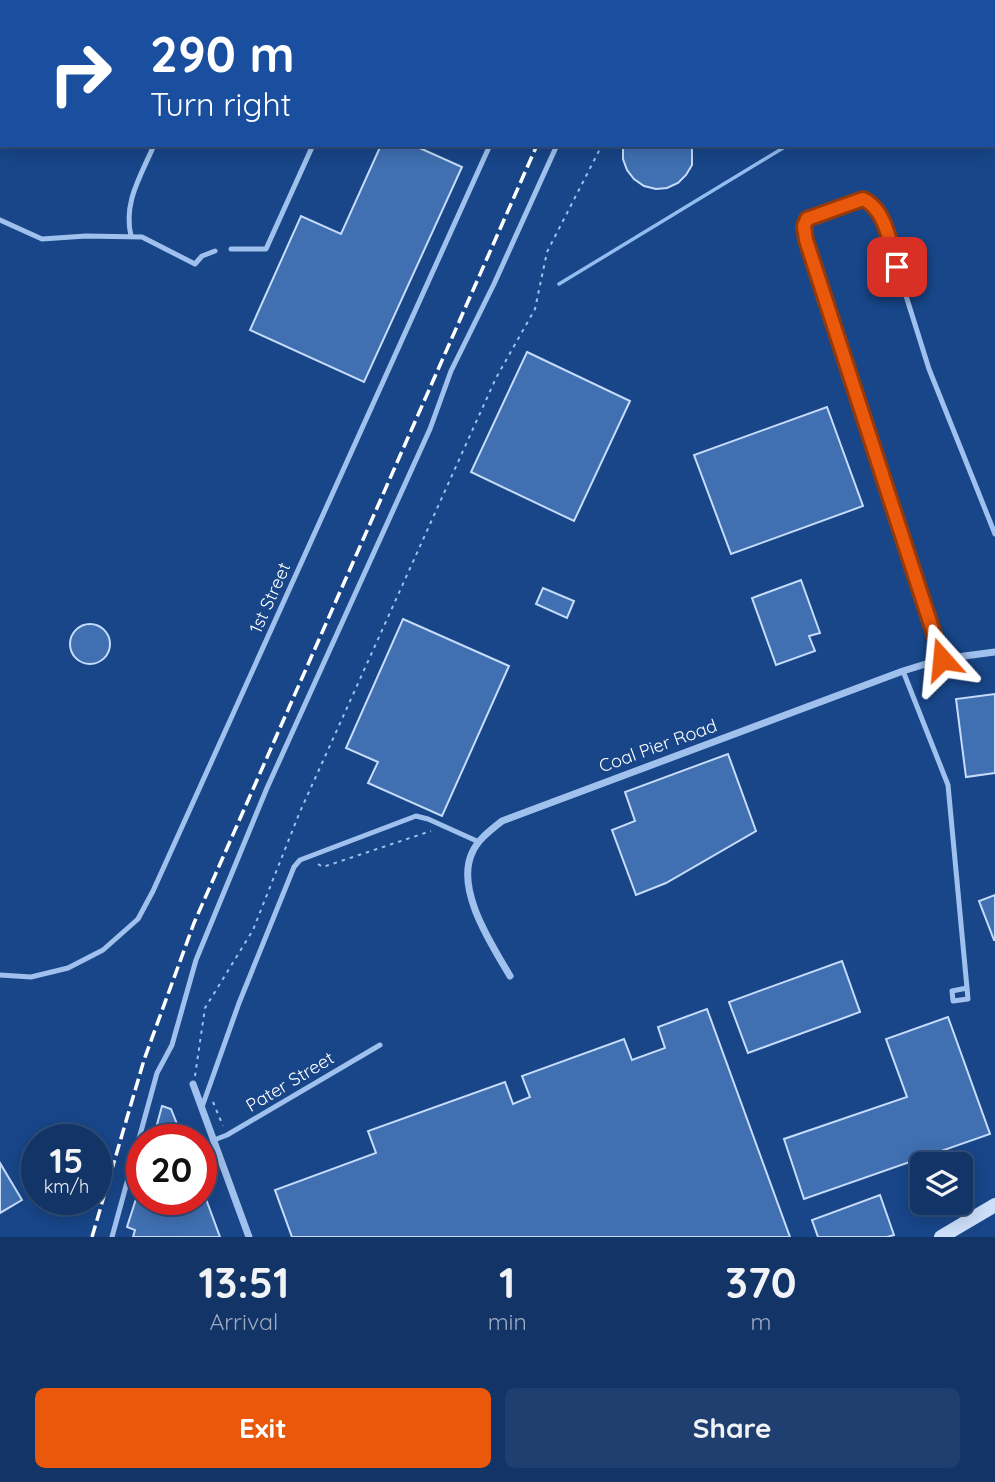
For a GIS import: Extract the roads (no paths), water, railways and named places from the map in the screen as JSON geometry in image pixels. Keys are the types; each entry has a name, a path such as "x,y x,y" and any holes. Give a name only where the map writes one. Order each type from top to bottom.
{"main road":[{"path":"941,1237 995,1205"}],"street":[{"name":"Coal Pier Road","path":"479,842 502,821 903,671 942,659 995,652"},
{"path":"479,842 467,869 468,886 484,932 510,976"},
{"path":"194,1084 208,1124"},
{"path":"217,1148 249,1237"}],"lane":[{"path":"131,236 127,221 128,205 153,147"},
{"path":"231,249 266,249 312,147"},
{"name":"1st Street","path":"0,975 31,977 68,968 103,950 138,919 489,147"},
{"path":"112,1237 157,1073 172,1045 196,960 267,788 430,429 451,371 555,147"},
{"path":"942,659 806,240 804,226 807,219 863,199 872,202 881,216 929,369 995,534"},
{"path":"0,220 42,239 86,236 142,237 195,264 202,256 215,251"},
{"path":"903,671 948,785 967,988"},
{"path":"202,1107 239,1003 294,867 300,860 416,816 479,842"},
{"name":"Pater Street","path":"217,1139 380,1045"}],"waterway":[{"path":"559,284 785,147"}],"railway":[{"path":"92,1237 144,1060 194,923 536,147"}]}
